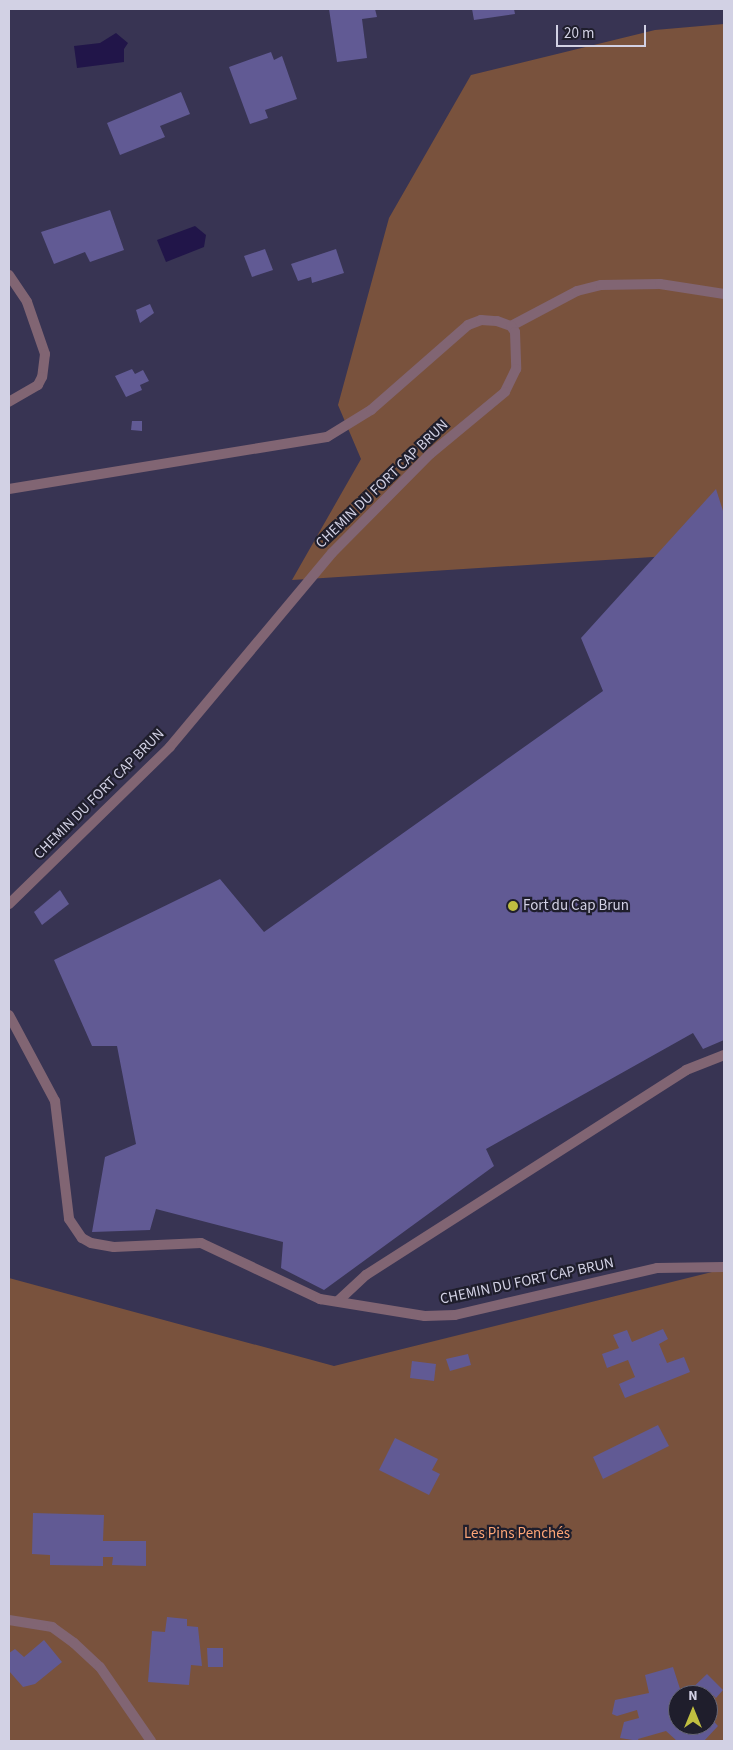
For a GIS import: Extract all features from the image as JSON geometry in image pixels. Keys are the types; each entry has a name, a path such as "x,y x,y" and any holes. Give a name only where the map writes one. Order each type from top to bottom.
{"street":[{"path":"9,275 31,309 45,354 42,377 38,385 9,402"},
{"path":"9,489 327,436 371,410 468,325 489,320 511,326 577,291 601,285 660,284 724,294"},
{"name":"CHEMIN DU FORT CAP BRUN","path":"9,904 170,747 332,553 430,454 505,392 514,377 517,362 518,346 511,326"},
{"name":"CHEMIN DU FORT CAP BRUN","path":"9,1015 55,1101 68,1213 82,1238 102,1246 201,1243 302,1291 338,1301 424,1316 455,1315 658,1268 724,1267"},
{"path":"338,1301 366,1276 686,1070 724,1055"},
{"path":"9,1620 52,1628 80,1648 100,1667 151,1741"}],"green space":[{"path":"724,24 724,591 700,554 292,580 361,459 338,405 389,218 471,75 655,30"},
{"name":"Les Pins Penchés","path":"724,1269 724,1741 9,1741 9,1278 334,1366"}],"shaded area":[{"path":"116,33 128,43 124,49 124,62 77,68 74,46 100,43"},
{"path":"195,226 206,235 204,247 166,262 157,240"}],"building":[{"path":"329,9 375,9 377,17 362,19 367,58 337,62"},
{"path":"472,9 514,9 515,14 474,20"},
{"path":"271,52 274,60 282,56 297,99 265,110 268,118 250,124 229,67"},
{"path":"181,92 190,114 160,126 165,137 120,155 107,123"},
{"path":"110,210 124,250 90,262 85,252 54,264 41,232"},
{"path":"265,249 273,270 252,277 244,256"},
{"path":"336,249 344,273 312,283 311,277 298,281 291,264"},
{"path":"150,304 154,313 140,323 136,310"},
{"path":"132,369 135,374 143,370 149,381 140,385 142,390 126,397 115,376"},
{"path":"132,421 142,421 142,431 131,430"},
{"name":"Fort du Cap Brun","path":"716,489 724,514 724,1040 703,1049 693,1033 486,1149 494,1166 324,1290 281,1268 283,1242 156,1209 150,1230 92,1232 105,1157 136,1144 117,1046 92,1046 54,960 220,879 264,932 603,691 581,638"},
{"path":"60,890 69,904 42,925 34,912"},
{"path":"663,1329 668,1339 659,1344 667,1363 684,1357 690,1372 625,1398 619,1384 635,1377 628,1360 607,1368 602,1354 619,1348 613,1335 627,1330 632,1342"},
{"path":"468,1354 471,1365 450,1371 446,1359"},
{"path":"412,1361 436,1364 434,1381 410,1378"},
{"path":"658,1425 669,1446 603,1479 593,1457"},
{"path":"395,1438 438,1459 432,1470 440,1474 429,1495 379,1470"},
{"path":"33,1513 104,1515 103,1541 146,1541 146,1566 112,1565 113,1557 103,1557 103,1566 50,1565 50,1555 32,1554"},
{"path":"167,1617 187,1619 187,1626 198,1627 202,1666 191,1665 189,1685 148,1682 152,1631 165,1632"},
{"path":"44,1640 62,1662 35,1684 23,1687 9,1671 9,1653 15,1649 24,1657"},
{"path":"207,1648 223,1648 223,1667 208,1667"},
{"path":"673,1667 679,1685 668,1685 668,1733 666,1731 638,1739 639,1741 620,1738 624,1722 639,1718 637,1710 617,1716 612,1714 615,1700 649,1693 645,1675"},
{"path":"707,1674 718,1685 695,1685"},
{"path":"718,1685 723,1690 718,1696"},
{"path":"670,1735 710,1735 704,1741 677,1741"}],"place":[{"name":"Fort du Cap Brun","path":"513,906"}]}
